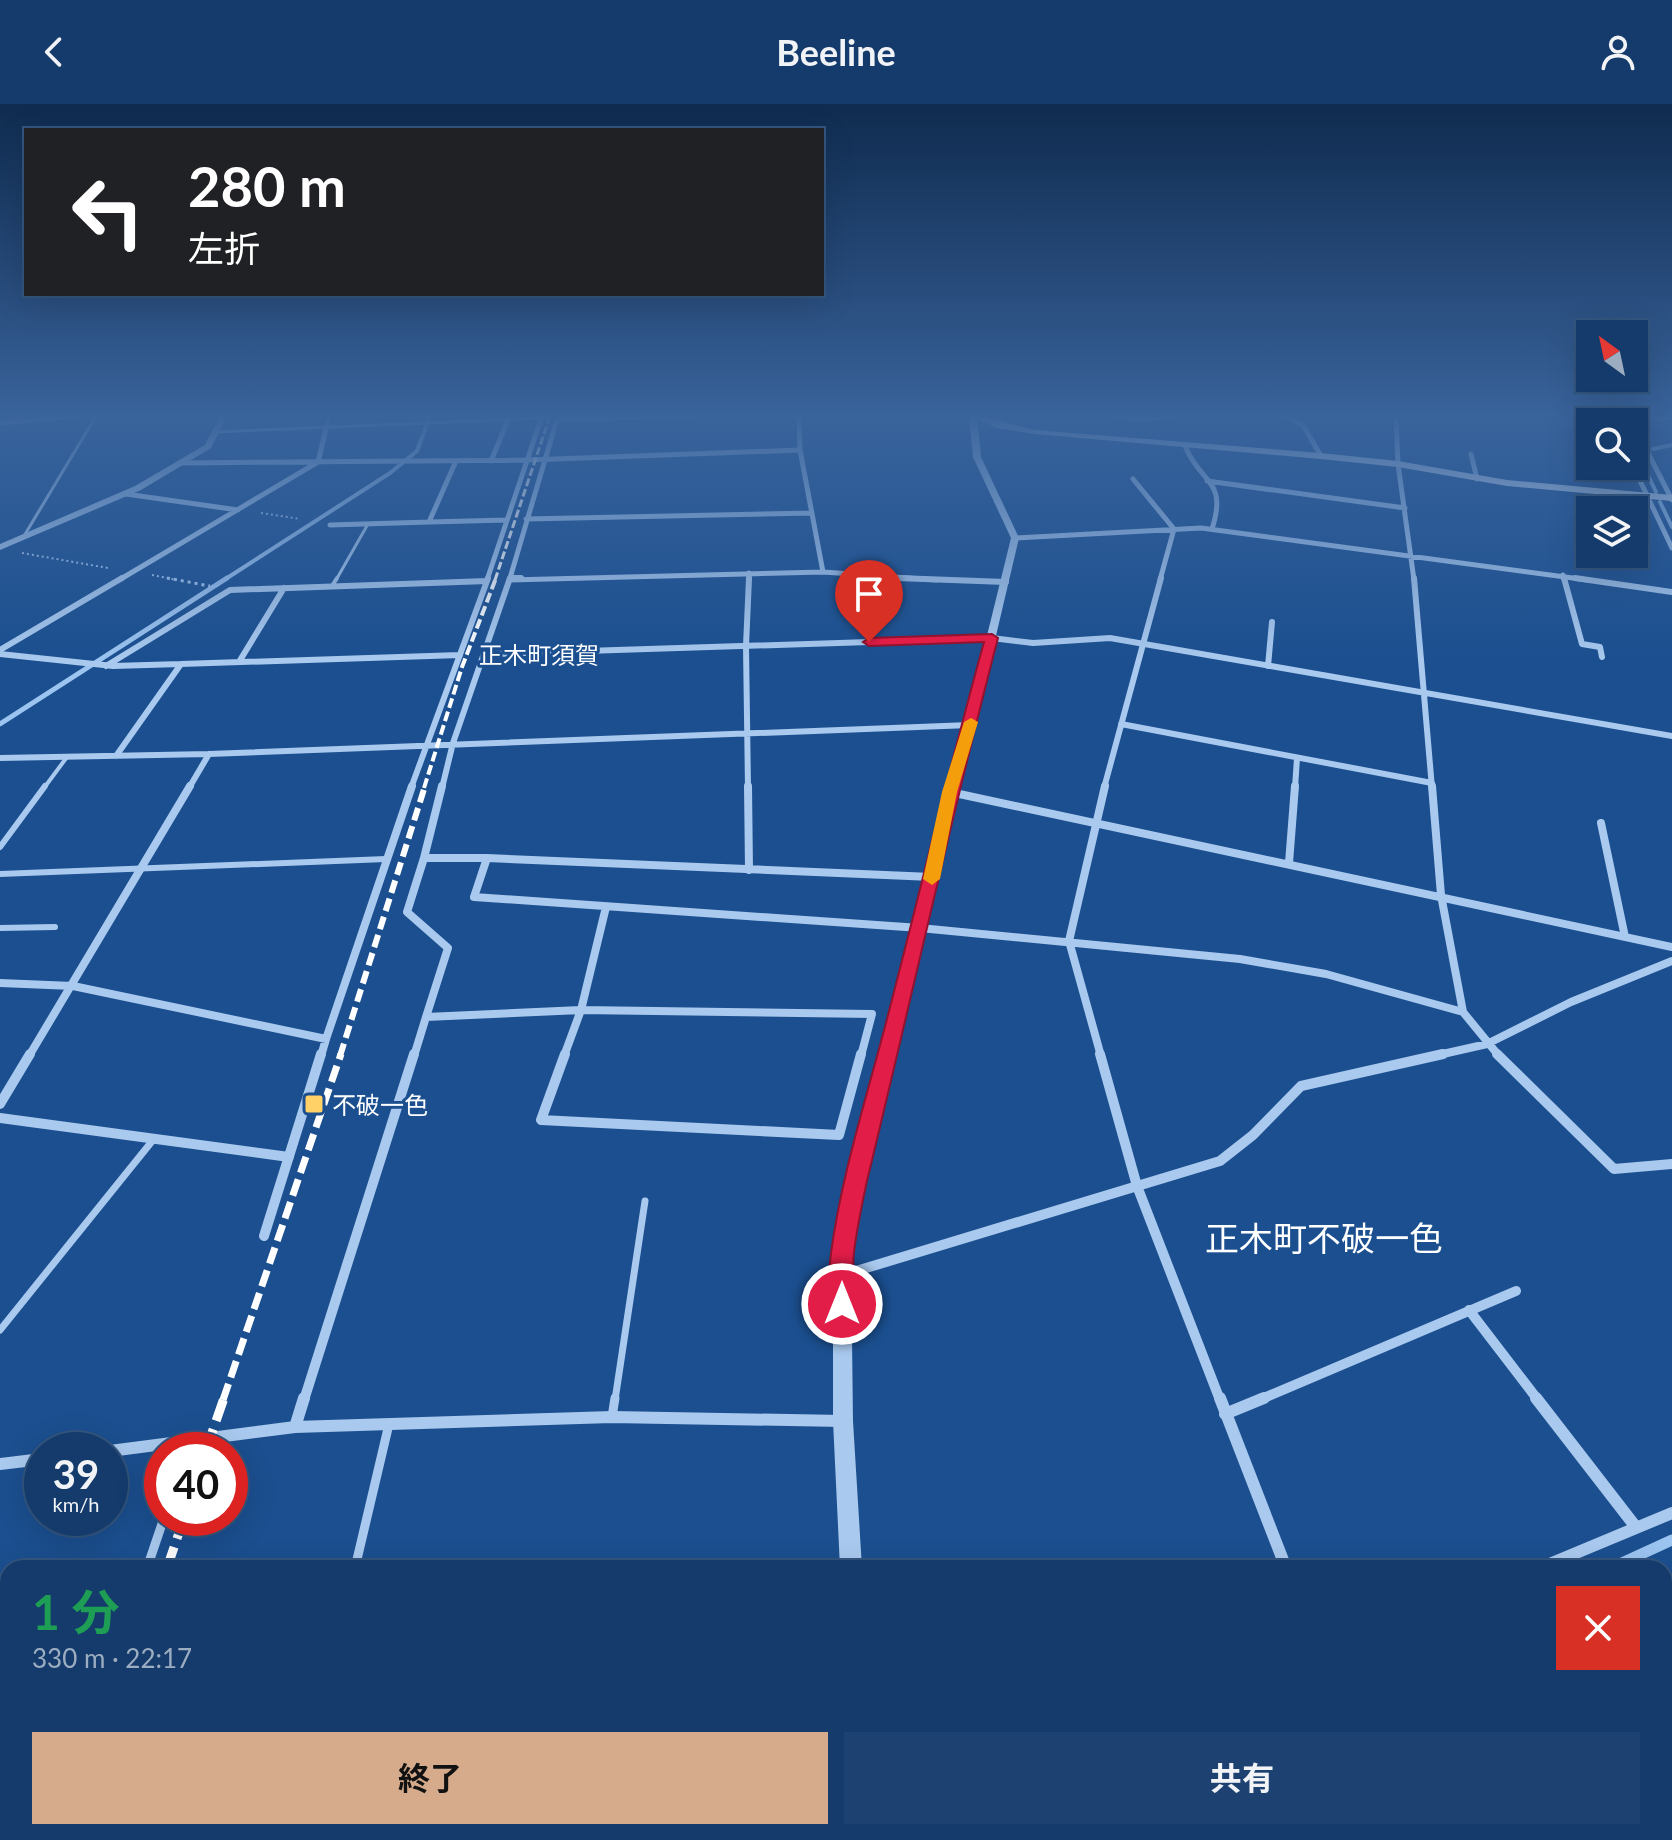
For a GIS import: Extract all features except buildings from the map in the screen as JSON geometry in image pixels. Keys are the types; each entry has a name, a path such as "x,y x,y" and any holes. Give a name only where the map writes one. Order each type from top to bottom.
{"street":[{"path":"0,547 119,497"},
{"path":"147,497 239,510"},
{"path":"0,652 260,497"},
{"path":"429,522 440,497"},
{"path":"264,1236 386,859 515,497"},
{"path":"295,1427 448,948 407,912 453,743 510,578 532,497"},
{"path":"809,497 823,572"},
{"path":"851,1560 843,1421 842,1254 950,792 970,725 1015,538 996,497"},
{"path":"1148,497 1174,529"},
{"path":"1212,529 1219,504 1215,497"},
{"path":"1324,497 1405,508"},
{"path":"1403,497 1412,554 1441,895 1463,1012 1487,1044 1614,1169 1672,1164"},
{"path":"1648,497 1672,548"},
{"path":"526,519 812,513"},
{"path":"330,525 507,520"},
{"path":"1174,529 1095,822 1069,941 1137,1186 1283,1560"},
{"path":"1015,538 1212,529 1672,592"},
{"path":"510,578 823,572 1006,582"},
{"path":"749,573 746,646 749,870"},
{"path":"1563,575 1582,644 1600,647 1602,657"},
{"path":"106,666 230,590 487,581"},
{"path":"239,662 284,588"},
{"path":"1268,666 1272,622"},
{"path":"495,654 992,638 1033,643 1110,638 1672,736"},
{"path":"0,652 106,666 460,655"},
{"path":"116,756 181,664"},
{"path":"1121,724 1432,783"},
{"path":"0,758 209,754 970,725"},
{"path":"0,1104 209,754"},
{"path":"1289,863 1297,758"},
{"path":"950,792 1672,947"},
{"path":"1601,823 1625,937"},
{"path":"424,858 932,877"},
{"path":"487,858 474,897 920,928 1240,959 1326,974 1463,1012"},
{"path":"426,1017 581,1010 872,1014 839,1135 541,1120 581,1010 606,907"},
{"path":"842,1275 1220,1161 1253,1135 1301,1086 1487,1044 1571,1002 1672,961"},
{"path":"0,983 73,986 326,1039"},
{"path":"0,1118 289,1157"},
{"path":"1225,1414 1516,1291"},
{"path":"1469,1310 1635,1526"},
{"path":"248,1432 295,1427 612,1417 843,1421"},
{"path":"0,1464 24,1461"},
{"path":"1558,1560 1672,1513"}],"lane":[{"path":"24,536 47,497"},
{"path":"332,586 368,524"},
{"path":"0,847 67,757"},
{"path":"0,874 386,859"},
{"path":"0,928 55,927"},
{"path":"0,1330 154,1138"},
{"path":"612,1417 645,1201"},
{"path":"357,1560 389,1424"},
{"path":"150,1560 158,1536"}],"path":[{"path":"239,510 300,519"}],"waterway":[{"path":"224,580 353,497"},
{"path":"1660,502 1672,527"},
{"path":"0,724 227,578"},
{"path":"1628,1560 1672,1540"}],"railway":[{"path":"495,580 523,497"},
{"path":"424,788 462,667 496,578"},
{"path":"340,1056 425,786"},
{"path":"223,1400 341,1054"},
{"path":"212,1432 224,1398"},
{"path":"170,1560 178,1536"}],"slow traffic":[{"path":"932,879 950,792 971,722"}],"place":[{"name":"不破一色","path":"314,1104"}],"district":[{"name":"正木町須賀","path":"539,654"},
{"name":"正木町不破一色","path":"1324,1237"}],"route":[{"path":"842,1304 842,1254 855,1188 950,792 992,638 869,642"}]}
